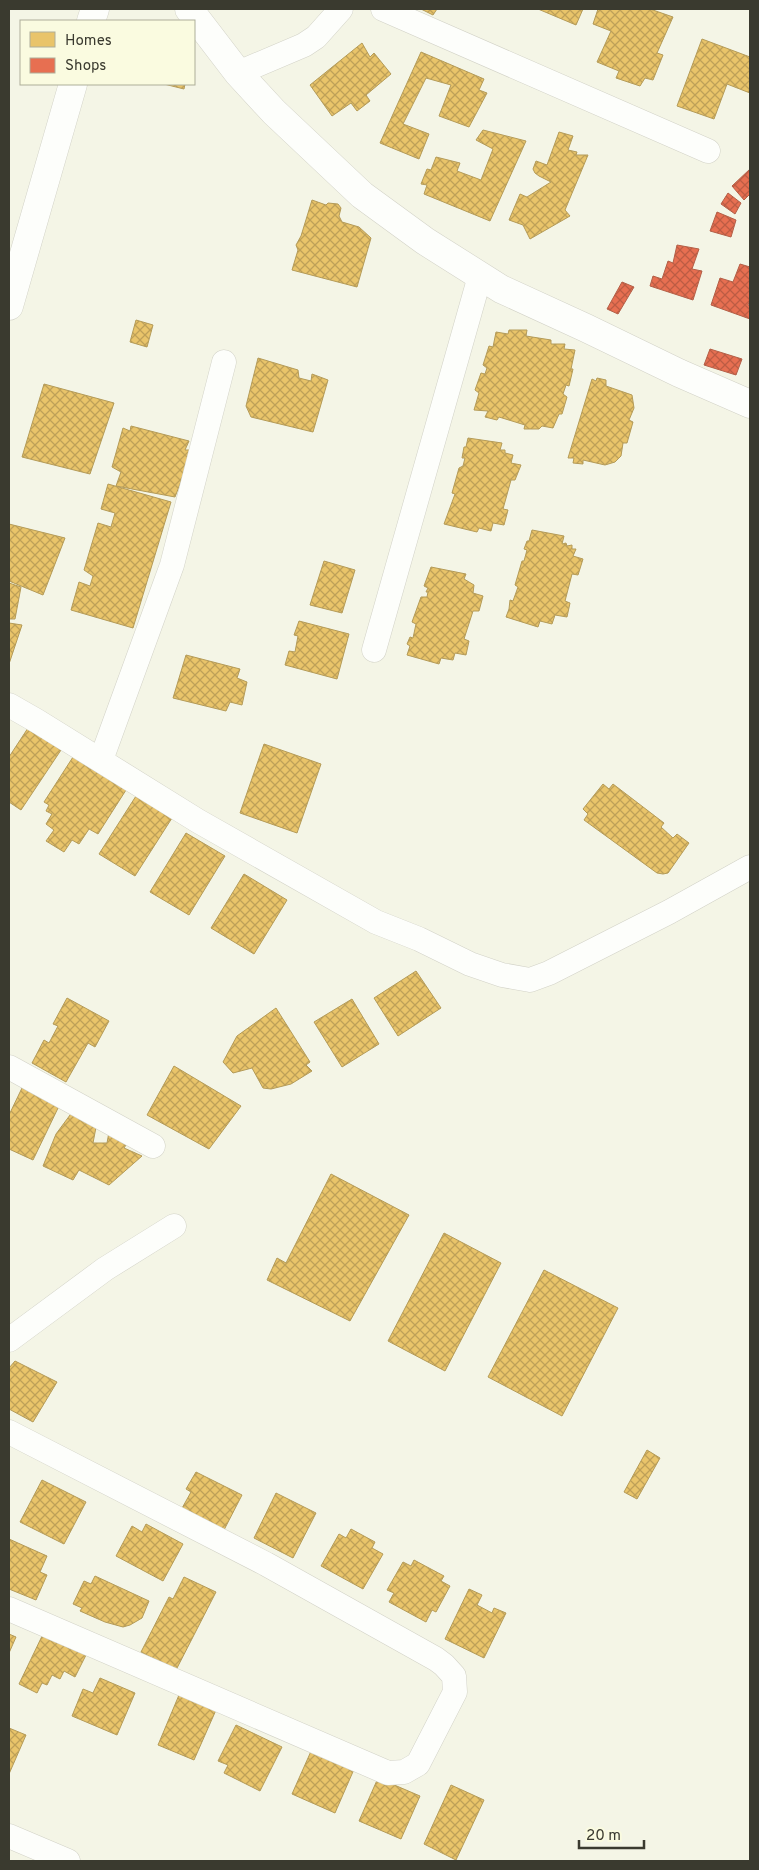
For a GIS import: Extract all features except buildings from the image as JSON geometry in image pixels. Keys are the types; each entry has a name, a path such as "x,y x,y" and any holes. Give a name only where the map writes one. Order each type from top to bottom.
{"street":[{"path":"189,9 238,73 274,112 362,195 425,241 501,289 679,373 750,404"},
{"path":"238,73 304,45 316,37 341,9"},
{"path":"383,9 708,151"},
{"path":"9,306 73,85"},
{"path":"374,650 480,276"},
{"path":"101,760 172,565 224,362"},
{"path":"9,705 198,821 376,922 418,938 470,964 520,980 537,979 669,912 750,867"},
{"path":"9,1067 153,1146"},
{"path":"9,1340 105,1269 174,1226"},
{"path":"9,1432 266,1564 436,1659 454,1676 455,1692 418,1764 404,1772 388,1773 9,1609"},
{"path":"9,1836 68,1861"}]}
